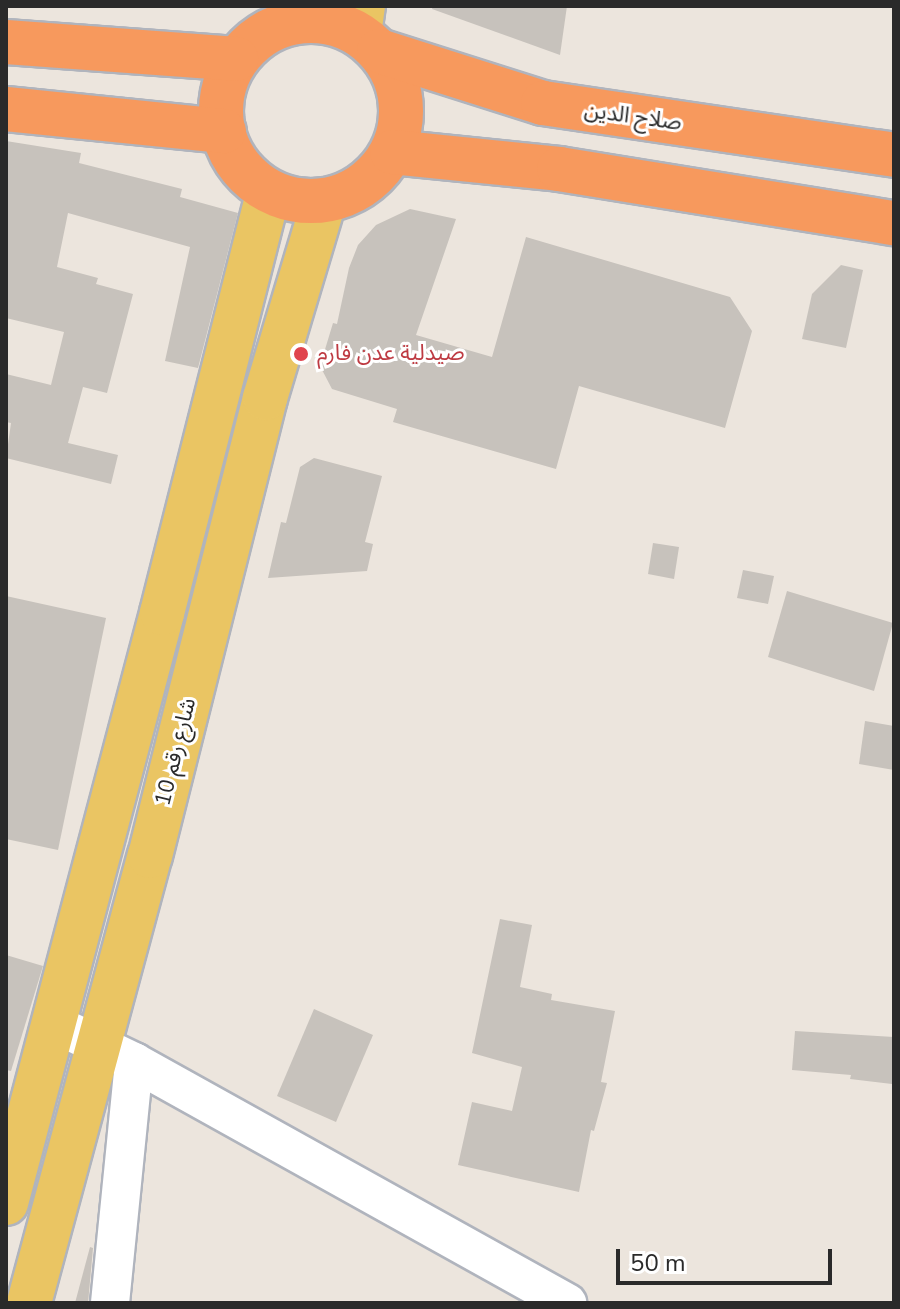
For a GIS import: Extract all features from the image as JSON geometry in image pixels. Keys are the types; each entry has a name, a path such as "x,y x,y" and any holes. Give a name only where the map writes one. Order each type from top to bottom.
{"highway":[{"path":"318,13 367,30 393,73 401,98 401,124 392,152 375,176 352,192 324,201 295,200 269,191 244,172 228,147 220,117 223,87 236,59 258,37 318,13"},
{"name":"صلاح الدين","path":"367,30 543,103 894,155"},
{"path":"6,42 236,59"},
{"path":"6,109 224,131"},
{"path":"392,152 559,169 894,223"}],"main road":[{"path":"6,1203 55,1024 269,191"},
{"name":"شارع رقم 10","path":"29,1303 117,1053 265,398 324,201"}],"street":[{"path":"6,19 65,47"},
{"path":"55,1024 117,1053 567,1303"},
{"path":"110,1303 117,1053"}],"building":[{"path":"433,6 567,6 560,55 432,9"},
{"path":"6,141 81,153 79,163 182,189 180,197 238,213 198,368 165,361 190,247 68,213 57,267 98,278 96,284 133,294 107,393 83,387 68,443 118,455 111,484 6,458 11,423 6,422 6,374 51,385 64,332 6,318"},
{"path":"410,209 456,219 416,335 492,357 526,237 730,297 752,331 725,428 579,386 556,469 393,422 397,409 332,389 320,366 333,323 337,324 349,268 358,245 376,225"},
{"path":"841,265 863,270 846,348 802,339 812,294"},
{"path":"314,458 382,476 365,542 373,544 367,571 268,578 281,522 286,523 300,467"},
{"path":"653,543 679,547 674,579 648,574"},
{"path":"743,570 774,576 768,604 737,598"},
{"path":"787,591 893,623 874,691 768,657"},
{"path":"6,596 106,618 58,850 6,839"},
{"path":"865,721 894,726 894,770 859,764"},
{"path":"500,919 532,925 520,987 552,994 551,1000 615,1011 601,1082 607,1083 594,1131 591,1130 579,1192 458,1165 472,1102 512,1111 522,1067 472,1053"},
{"path":"6,955 43,966 11,1071 6,1070"},
{"path":"314,1009 373,1035 336,1122 277,1096"},
{"path":"795,1031 894,1037 892,1084 850,1079 851,1075 792,1070"},
{"path":"90,1247 93,1248 88,1303 75,1303"}],"place":[{"name":"صيدلية عدن فارم","path":"301,354"}]}
